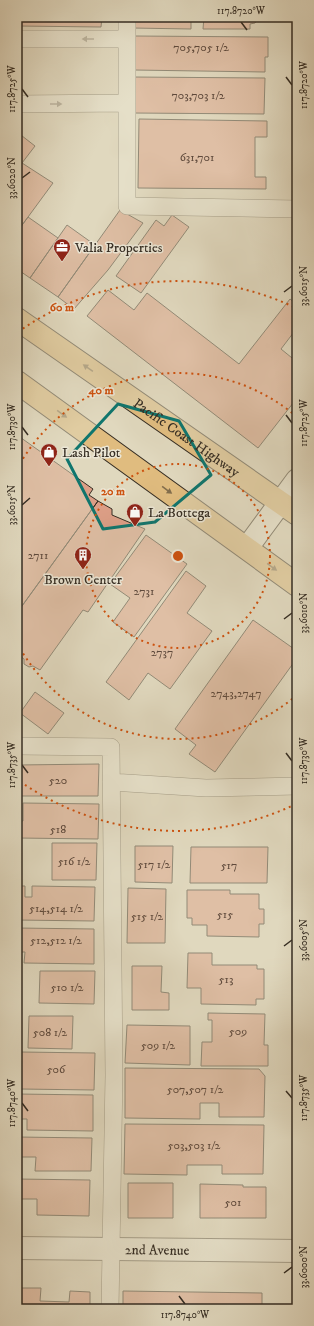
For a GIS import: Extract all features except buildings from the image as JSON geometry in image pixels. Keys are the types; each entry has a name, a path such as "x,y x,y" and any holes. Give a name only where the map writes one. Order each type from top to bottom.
{"highway":[{"name":"Pacific Coast Highway","path":"17,319 289,508"},
{"path":"17,382 297,585"}],"street":[{"path":"247,548 289,508 297,480"},
{"name":"2nd Avenue","path":"17,1248 297,1251"}],"lane":[{"path":"127,17 127,206 297,209"},
{"path":"17,39 127,39"},
{"path":"17,104 127,103"},
{"path":"17,746 111,747 114,1075 110,1309"},
{"path":"111,782 206,788 297,786"}],"highlighted area":[{"path":"118,404 179,421 211,475 155,522 103,529 67,459"}],"place":[{"name":"Valia Properties","path":"62,262"},
{"name":"Lash Pilot","path":"49,467"},
{"name":"La Bottega","path":"135,527"},
{"name":"Brown Center","path":"83,570"}]}
